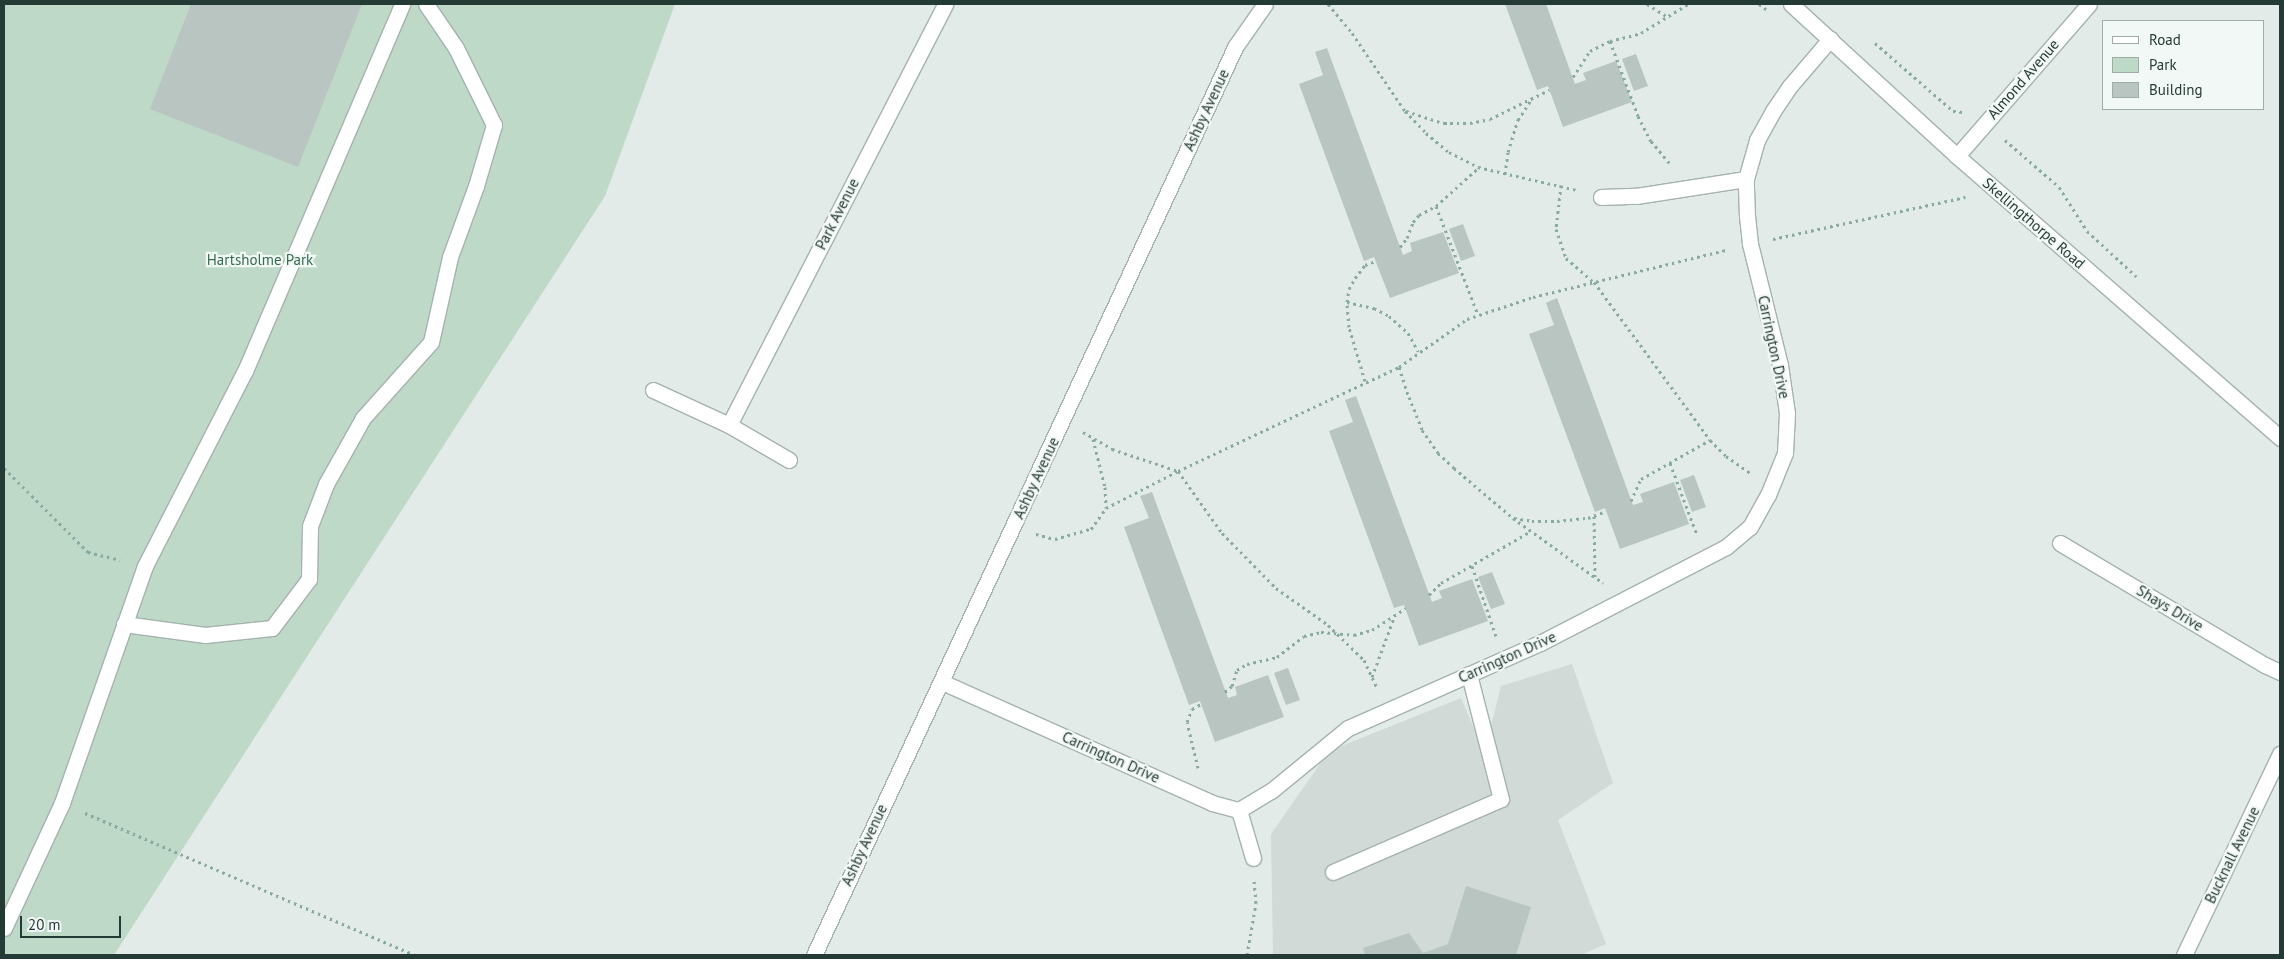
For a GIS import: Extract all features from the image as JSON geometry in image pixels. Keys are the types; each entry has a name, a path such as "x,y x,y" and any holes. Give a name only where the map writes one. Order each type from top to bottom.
{"street":[{"path":"4,928 62,803 145,566 245,371 402,4"},
{"path":"124,624 205,635 272,628 309,579 310,526 326,484 363,418 431,342 450,257 476,186 494,125 456,48 426,4"},
{"name":"Park Avenue","path":"729,425 945,4"},
{"name":"Ashby Avenue","path":"814,955 1235,47 1264,4"},
{"name":"Skellingthorpe Road","path":"1791,4 1957,156 2280,438"},
{"name":"Almond Avenue","path":"1957,156 2089,4"},
{"name":"Carrington Drive","path":"942,682 1205,799 1239,810 1272,791 1348,728 1504,659 1726,547 1750,527 1772,485 1785,453 1787,413 1780,365 1750,244 1746,179 1757,140 1773,111 1790,86 1830,38"},
{"path":"1601,197 1636,196 1746,179"},
{"path":"653,390 729,425 789,460"},
{"name":"Shays Drive","path":"2060,543 2265,665 2280,672"},
{"path":"1333,872 1501,799 1469,674"},
{"name":"Bucknall Avenue","path":"2184,955 2280,754"},
{"path":"1239,810 1252,858"}],"path":[{"path":"1328,4 1352,34 1405,110 1426,133 1449,152 1478,167 1534,182 1561,185 1601,197"},
{"path":"1647,4 1668,17"},
{"path":"1573,77 1590,52 1610,41 1641,33 1688,4"},
{"path":"1610,41 1638,116 1651,142 1667,161 1694,187"},
{"path":"1873,42 1953,111 1970,113"},
{"path":"1405,110 1444,123 1470,123 1490,119 1549,90"},
{"path":"1504,174 1508,152 1518,120 1532,99"},
{"path":"1999,135 2059,186 2087,231 2143,282"},
{"path":"1400,247 1407,238 1413,222 1419,215 1436,206 1478,167"},
{"path":"1561,185 1556,229 1566,258 1594,282 1710,440 1745,470 1772,485"},
{"path":"1013,528 1055,539 1091,529 1106,508 1178,471 1399,366 1418,351 1467,319 1478,315 1533,297 1750,244 1968,196"},
{"path":"1436,206 1478,315"},
{"path":"1365,381 1349,327 1349,289 1365,265 1376,261"},
{"path":"1348,302 1374,308 1389,316 1408,333 1418,351"},
{"path":"1399,366 1422,430 1438,453 1513,518 1626,599"},
{"path":"1062,421 1112,449 1178,471 1222,532 1276,588 1335,632 1364,660 1388,710"},
{"path":"1094,438 1105,487 1106,508"},
{"path":"1632,501 1641,479 1710,440"},
{"path":"1670,463 1705,558"},
{"path":"4,468 88,552 145,566"},
{"path":"1513,518 1532,521 1556,521 1594,516 1606,511"},
{"path":"1594,516 1595,577"},
{"path":"1429,595 1441,583 1530,531"},
{"path":"1472,566 1504,659"},
{"path":"1225,692 1232,686 1237,670 1247,664 1277,657 1304,636 1335,632 1354,635 1372,630 1406,608"},
{"path":"1372,676 1395,615"},
{"path":"1201,704 1192,709 1187,722 1205,799"},
{"path":"62,803 415,955"},
{"path":"1247,955 1256,903 1252,858"}],"shaded area":[{"path":"1572,664 1613,783 1558,820 1606,944 1585,953 1586,955 1273,955 1271,834 1329,751 1461,698 1476,733 1492,722 1501,686"}],"green space":[{"name":"Hartsholme Park","path":"4,4 675,4 605,196 114,955 4,955"}],"building":[{"path":"191,4 362,4 298,167 150,109"},
{"path":"1505,4 1546,4 1575,84 1586,80 1583,73 1616,61 1632,102 1563,127 1548,86 1537,90"},
{"path":"1327,48 1403,255 1412,251 1410,243 1443,232 1459,273 1390,298 1374,257 1364,261 1299,84 1323,75 1315,52"},
{"path":"1636,54 1648,86 1634,91 1622,59"},
{"path":"1463,224 1475,256 1461,261 1449,229"},
{"path":"1557,298 1633,505 1643,502 1640,494 1674,482 1689,524 1620,549 1605,508 1595,512 1529,334 1554,325 1546,303"},
{"path":"1356,396 1432,602 1442,598 1439,591 1472,579 1488,621 1419,646 1404,605 1394,608 1329,431 1353,422 1345,400"},
{"path":"1694,475 1706,507 1692,512 1680,480"},
{"path":"1152,492 1228,698 1237,695 1235,687 1268,675 1284,717 1215,742 1200,701 1189,705 1124,527 1149,518 1140,496"},
{"path":"1492,572 1505,604 1491,609 1478,577"},
{"path":"1288,668 1300,700 1286,705 1274,673"},
{"path":"1466,886 1531,907 1516,955 1365,955 1363,948 1409,933 1423,953 1448,944"}]}
